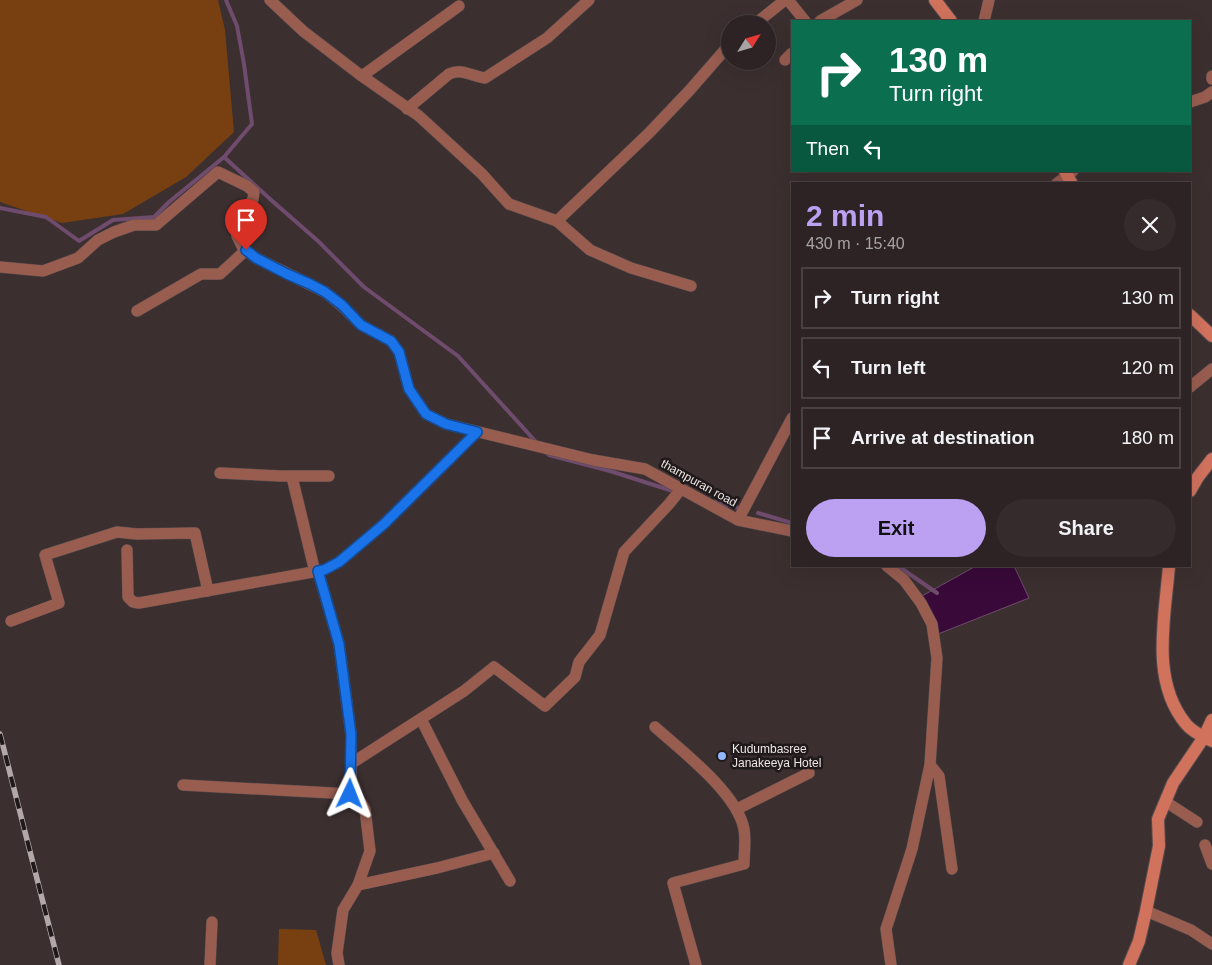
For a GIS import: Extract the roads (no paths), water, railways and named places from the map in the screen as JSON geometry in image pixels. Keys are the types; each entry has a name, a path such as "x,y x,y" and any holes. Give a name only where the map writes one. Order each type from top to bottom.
{"main road":[{"path":"935,0 950,20"},
{"path":"1191,317 1212,336"},
{"path":"1191,490 1212,459"},
{"path":"1169,567 1162,648 1165,677 1176,708 1187,726 1208,739"},
{"path":"1129,965 1139,941 1159,846 1158,819 1173,783 1208,739 1212,720"}],"street":[{"path":"270,0 303,31 419,116 482,174 510,204 557,221 590,250 631,268 691,286"},
{"path":"407,109 449,74 454,72 460,70 474,77 485,78 547,38 589,0"},
{"path":"767,15 786,0 803,20"},
{"path":"822,20 858,0"},
{"path":"984,20 989,0"},
{"path":"362,76 459,6"},
{"path":"557,221 649,133 721,54"},
{"path":"1191,102 1205,97 1212,92"},
{"path":"0,267 44,271 78,258 98,240 114,232 134,225 156,225 218,172 247,186 254,192 253,199 237,228 236,236 246,250 220,274 201,274 137,310"},
{"name":"thampuran road","path":"246,250 256,258 325,292 342,305 361,325 391,341 399,352 409,389 426,414 446,424 477,432 593,460 645,469 738,520 791,530"},
{"path":"1191,387 1212,369"},
{"path":"738,520 791,420"},
{"path":"127,550 128,597 133,602 139,603 324,570 339,562 384,524 477,432"},
{"path":"220,473 292,477 329,476"},
{"path":"292,477 316,572 339,644 351,734 350,794"},
{"path":"352,763 464,691 494,667 545,706 575,677 579,662 600,634 624,552 680,489"},
{"path":"11,622 58,603 45,555 117,532 195,534 208,591"},
{"path":"888,567 904,580 922,603 932,624 937,658 930,765 912,850 886,929 891,965"},
{"path":"421,718 462,800 510,881"},
{"path":"656,727 709,776 737,809 744,829 744,864 673,883 696,965"},
{"path":"930,765 939,776 952,869"},
{"path":"737,809 809,773"},
{"path":"183,785 348,792 358,798 365,809 370,851 358,885 343,910 337,953 339,965"},
{"path":"1166,802 1197,822"},
{"path":"1205,845 1212,864"},
{"path":"358,885 437,868 494,853"},
{"path":"1146,911 1191,930 1212,944"},
{"path":"210,965 212,922"}],"waterway":[{"path":"0,208 46,217 79,241 113,220 154,217 169,202 224,157 252,124 237,26 226,0"},
{"path":"224,157 318,241 364,287 458,356 537,443"},
{"path":"545,451 549,455 610,471 676,492"},
{"path":"715,502 739,508"},
{"path":"758,513 791,523"},
{"path":"899,567 937,593"}],"railway":[{"path":"0,734 59,965"}],"place":[{"name":"Kudumbasree Janakeeya Hotel","path":"722,756"}]}
